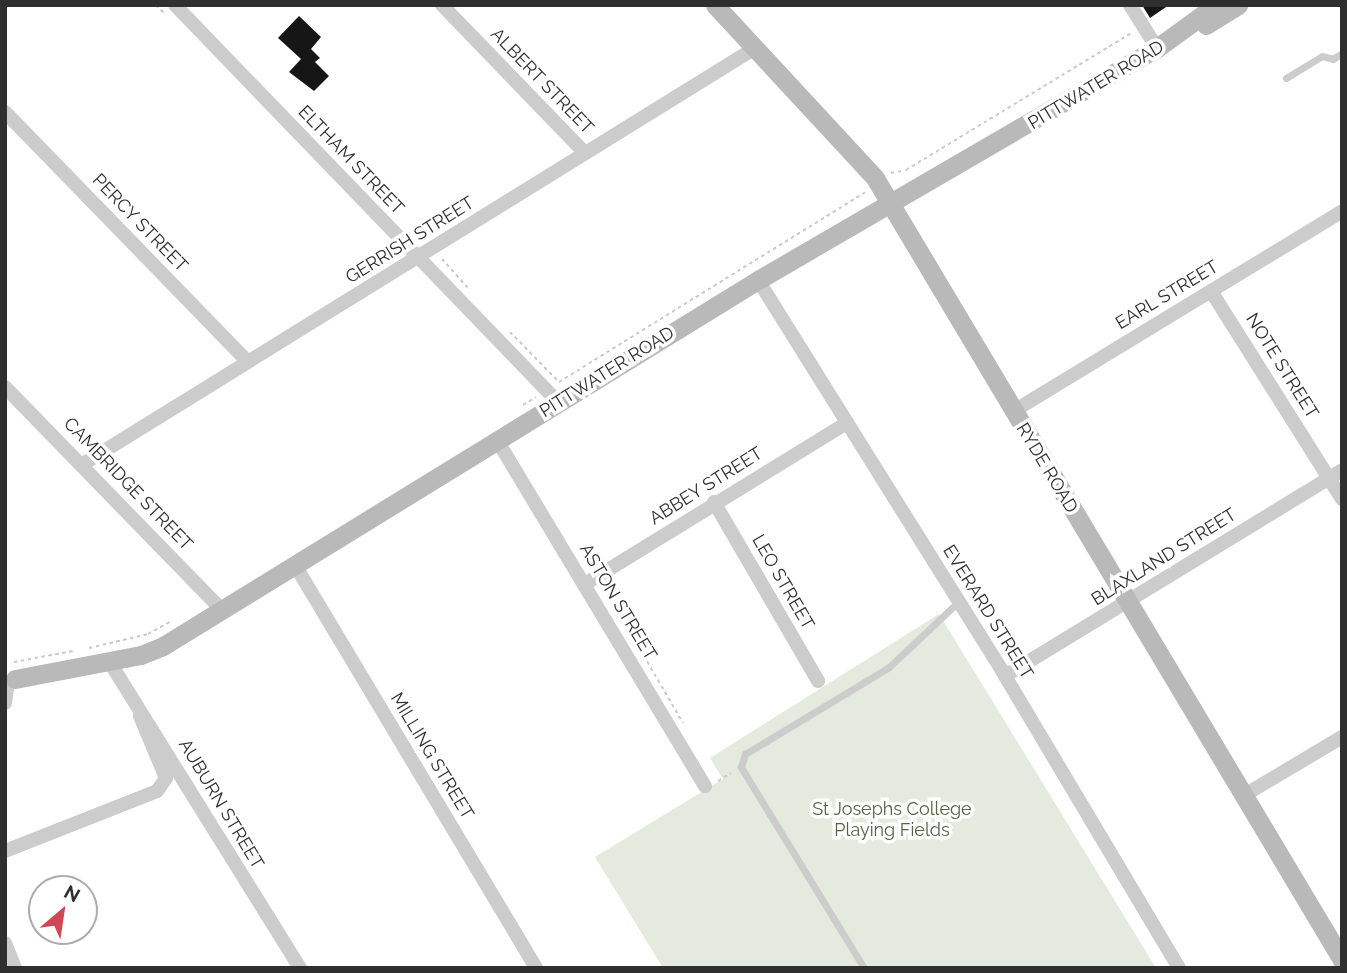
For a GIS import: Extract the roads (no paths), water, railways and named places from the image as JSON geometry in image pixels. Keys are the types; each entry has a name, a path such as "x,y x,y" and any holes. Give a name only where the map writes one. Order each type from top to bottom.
{"main road":[{"name":"RYDE ROAD","path":"715,5 866,163 1012,412 1342,960"},
{"name":"PITTWATER ROAD","path":"8,684 152,651 497,440 558,389 891,205 1157,48 1187,29 1192,20 1216,5"},
{"name":"PITTWATER ROAD","path":"1187,29 1198,30 1238,5"}],"street":[{"name":"ELTHAM STREET","path":"175,5 419,258 558,389"},
{"name":"ALBERT STREET","path":"442,5 585,153"},
{"path":"1130,5 1157,48"},
{"name":"GERRISH STREET","path":"83,464 755,48"},
{"name":"PERCY STREET","path":"5,112 247,361"},
{"name":"EARL STREET","path":"1012,412 1342,211"},
{"name":"EVERARD STREET","path":"758,280 1005,676 1179,968"},
{"name":"NOTE STREET","path":"1211,291 1336,474 1342,499"},
{"name":"CAMBRIDGE STREET","path":"5,387 83,464 222,610"},
{"name":"ABBEY STREET","path":"592,580 714,502 847,423"},
{"name":"ASTON STREET","path":"497,440 592,580 711,784"},
{"name":"BLAXLAND STREET","path":"1005,676 1336,474"},
{"name":"LEO STREET","path":"714,502 818,681"},
{"name":"MILLING STREET","path":"295,565 536,968"},
{"name":"AUBURN STREET","path":"109,661 300,968"},
{"path":"5,851 157,791 166,778 145,735 136,702"},
{"path":"1242,796 1342,737"},
{"path":"5,943 15,968"}],"lane":[{"path":"1286,78 1322,56 1334,59 1342,53"},
{"path":"864,968 741,767 745,754 889,667 959,601"}],"park label":[{"name":"St Josephs College Playing Fields","path":"892,820"}]}
